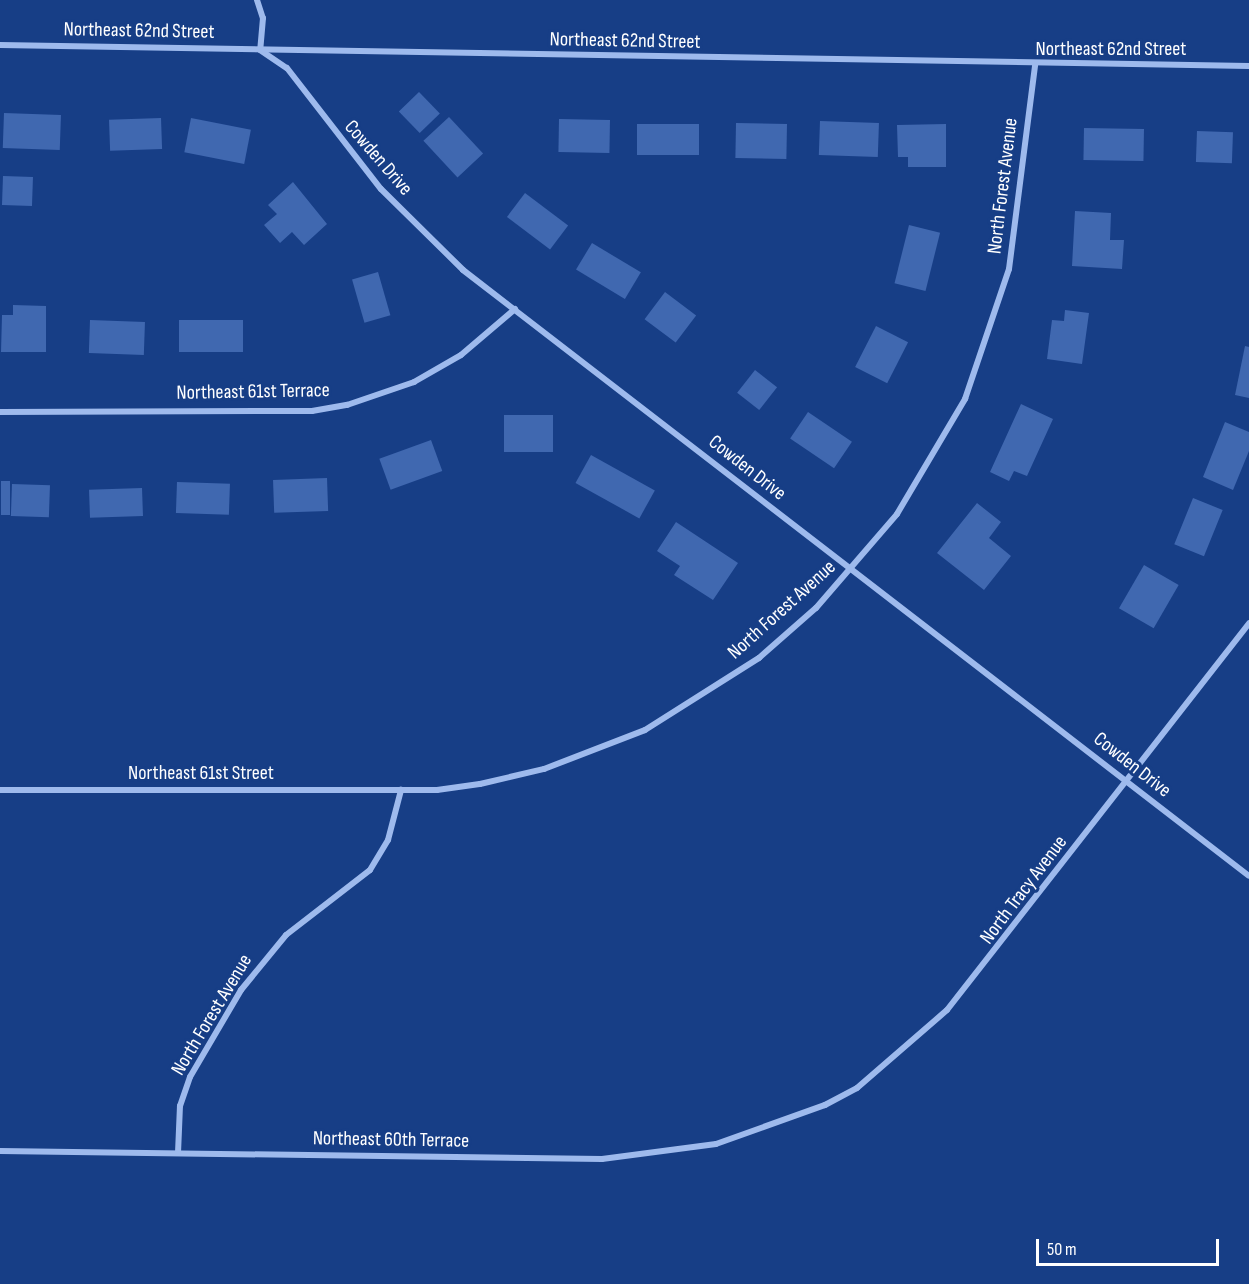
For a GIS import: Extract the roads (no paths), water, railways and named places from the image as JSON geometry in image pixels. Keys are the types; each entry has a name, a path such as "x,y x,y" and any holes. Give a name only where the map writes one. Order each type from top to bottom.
{"street":[{"path":"257,0 263,18 260,50"},
{"name":"Northeast 62nd Street","path":"0,45 1035,65 1249,66"},
{"name":"Cowden Drive","path":"260,50 287,68 360,164 429,238 515,309 1249,876"},
{"name":"North Forest Avenue","path":"178,1153 180,1106 190,1077 241,990 286,935 370,870 387,840 401,790 480,784 544,769 645,730 759,658 852,570 937,452 990,335 1021,201 1035,65"},
{"name":"Northeast 61st Terrace","path":"0,412 312,411 347,405 414,382 461,355 515,309"},
{"name":"North Tracy Avenue","path":"778,1125 857,1088 947,1010 1249,623"},
{"name":"Northeast 61st Street","path":"0,789 401,790"},
{"name":"Northeast 60th Terrace","path":"0,1151 602,1159 716,1144 778,1125"}]}
